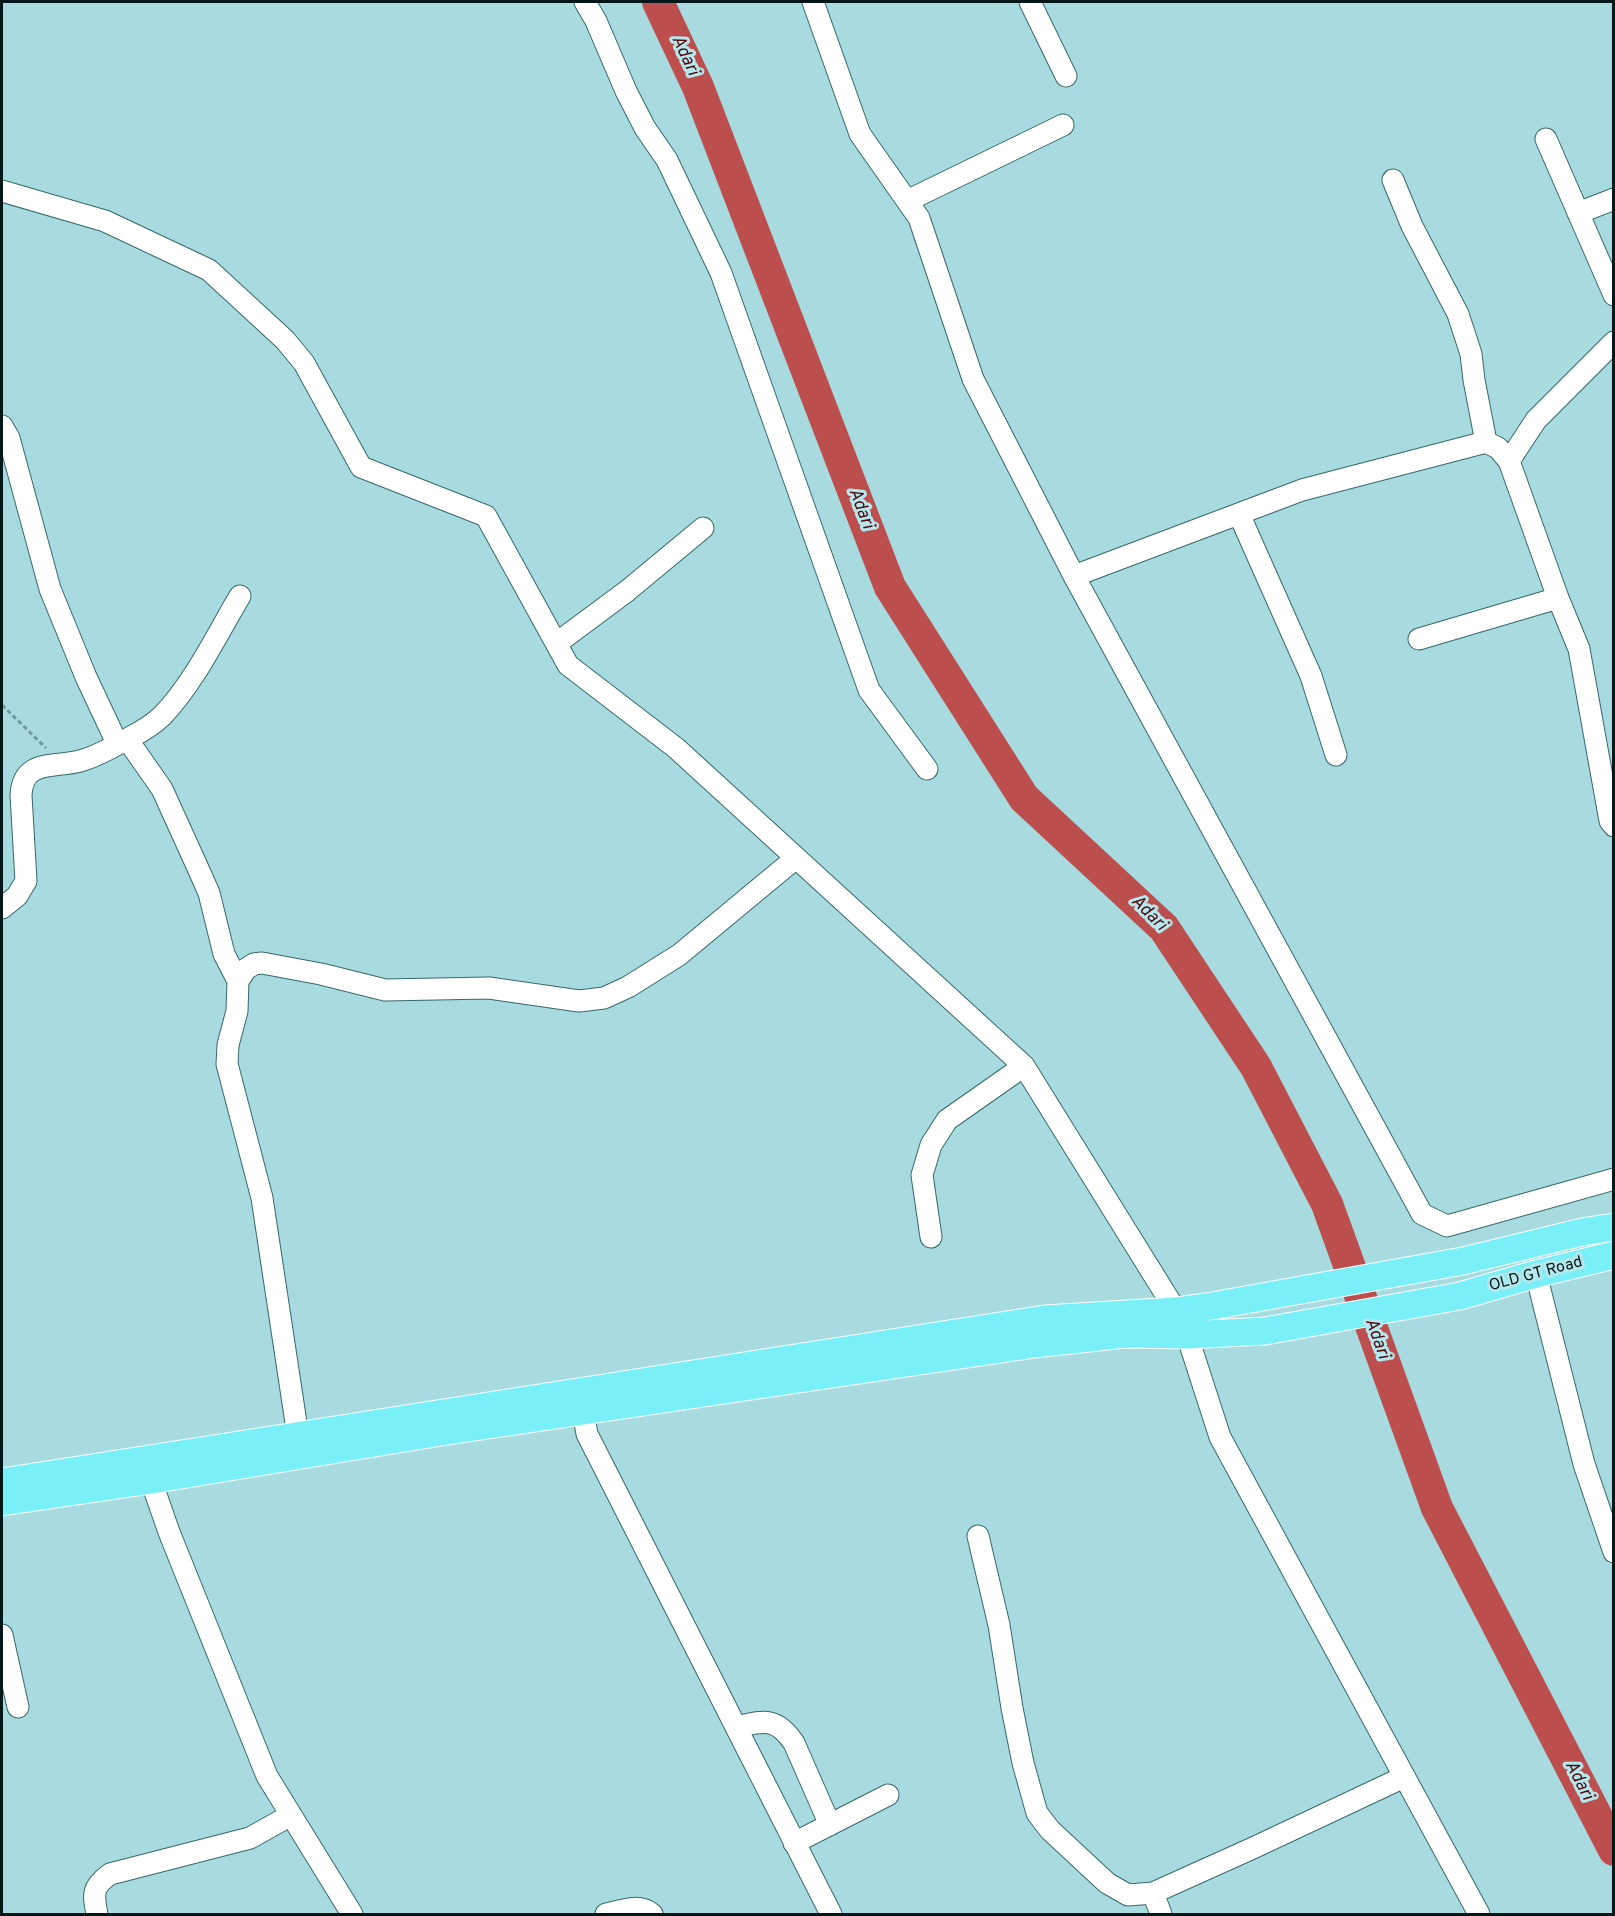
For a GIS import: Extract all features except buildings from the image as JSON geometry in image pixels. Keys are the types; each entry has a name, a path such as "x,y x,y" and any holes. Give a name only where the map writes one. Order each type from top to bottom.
{"main road":[{"name":"OLD GT Road","path":"1181,1323 1212,1306 1463,1261 1582,1232 1614,1227"},
{"name":"OLD GT Road","path":"1181,1323 1265,1331 1460,1296 1614,1255"},
{"path":"2,1502 298,1436 1045,1319 1181,1323"},
{"path":"2,1482 148,1470 441,1432 1035,1344 1125,1334 1181,1323"}],"street":[{"path":"585,2 645,128 667,160 721,273 869,690 927,770"},
{"path":"813,2 860,134 919,218 973,379 1074,576 1422,1214 1447,1226 1614,1179"},
{"path":"1030,2 1066,76"},
{"path":"907,201 1063,125"},
{"path":"1546,139 1614,295"},
{"path":"1394,180 1412,226 1458,315 1471,354 1486,442"},
{"path":"2,191 105,220 209,270 285,340 304,363 361,467 486,516 568,664 676,748 1024,1066 1181,1323 1220,1437 1479,1914"},
{"path":"1578,213 1614,200"},
{"path":"1509,461 1536,420 1614,342"},
{"path":"2,426 9,438 50,589 86,677 122,741 162,789 209,893 224,954 237,981 237,1011 228,1045 227,1064 262,1198 298,1436"},
{"path":"1074,576 1302,490 1486,442 1498,448 1509,461 1558,598 1579,649 1610,821 1614,826"},
{"path":"1239,514 1311,676 1336,755"},
{"path":"556,643 627,591 703,528"},
{"path":"2,908 17,896 26,881 21,783 33,770 82,760 122,741 162,716 197,668 240,596"},
{"path":"1419,639 1558,598"},
{"path":"237,981 246,969 254,964 262,963 321,974 385,990 489,988 579,1001 604,998 628,987 679,955 796,858"},
{"path":"931,1236 922,1174 931,1145 947,1120 1024,1066"},
{"path":"1536,1274 1584,1464 1614,1552"},
{"path":"583,1411 587,1434 831,1914"},
{"path":"148,1470 169,1532 267,1776 352,1914"},
{"path":"978,1536 999,1625 1023,1763 1037,1814 1050,1830 1107,1883 1128,1895 1153,1893 1404,1776"},
{"path":"2,1635 18,1707"},
{"path":"736,1727 759,1722 775,1723 786,1730 830,1825"},
{"path":"794,1843 888,1795"},
{"path":"97,1914 95,1890 100,1881 110,1874 250,1838 291,1815"},
{"path":"1153,1893 1161,1914"},
{"path":"606,1914 635,1908 652,1914"}],"path":[{"path":"2,705 62,764"}],"waterway":[{"name":"Adari","path":"658,2 698,87 890,587 1024,798 1164,928 1256,1067 1327,1204 1437,1508 1614,1850"}]}
